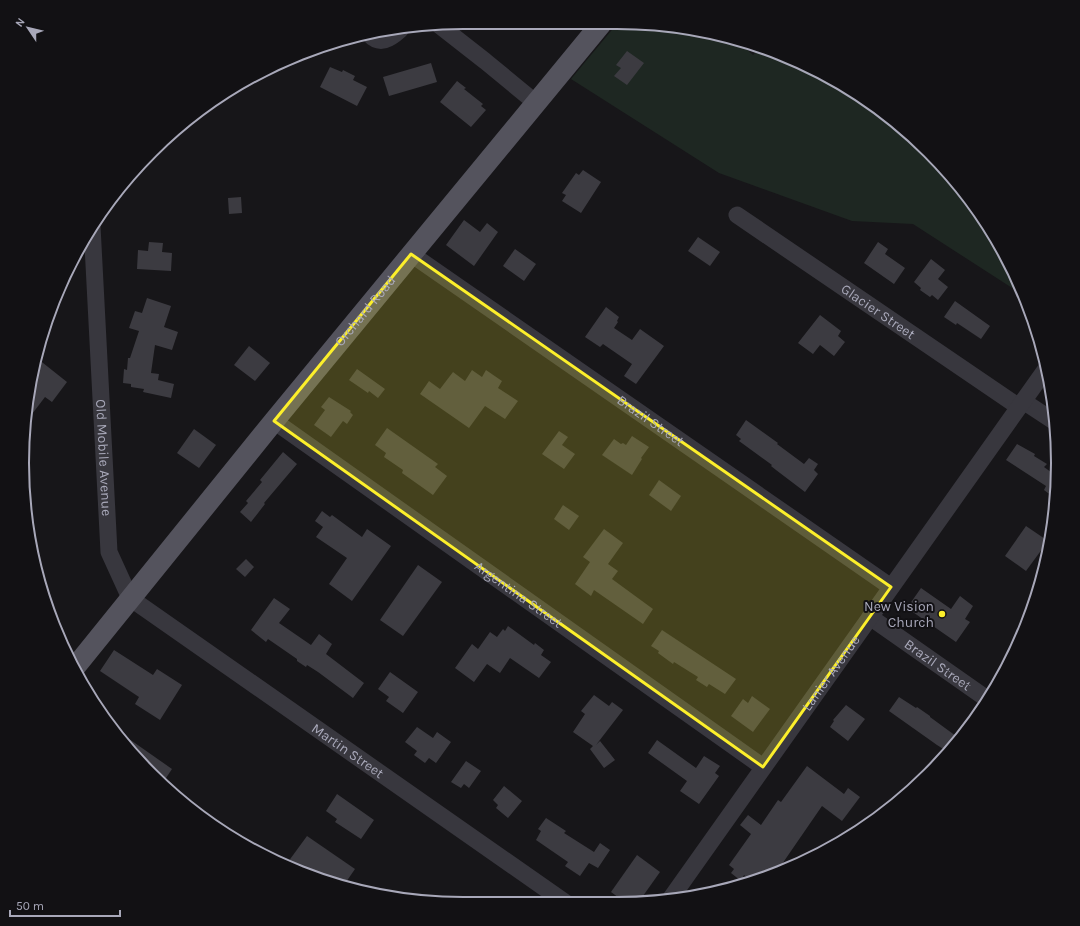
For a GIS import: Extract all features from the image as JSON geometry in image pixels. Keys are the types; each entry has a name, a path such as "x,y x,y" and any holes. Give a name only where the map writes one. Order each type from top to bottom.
{"main road":[{"name":"Orchard Road","path":"130,598 597,29"},
{"path":"78,663 130,598"}],"street":[{"path":"445,30 536,103"},
{"path":"374,38 376,40 387,40 394,35"},
{"name":"Glacier Street","path":"738,215 1021,404 1048,418"},
{"name":"Old Mobile Avenue","path":"93,237 109,552 130,598"},
{"name":"Brazil Street","path":"411,254 891,587"},
{"name":"Lanier Avenue","path":"675,893 1042,374"},
{"name":"Argentina Street","path":"274,422 763,767"},
{"name":"Martin Street","path":"130,598 556,897"},
{"name":"Brazil Street","path":"870,617 983,696"}],"highlighted area":[{"path":"411,254 891,587 763,767 274,421"}],"shaded area":[{"path":"613,29 645,30 702,37 746,49 753,55 757,52 809,74 858,102 903,137 924,156 961,199 978,222 993,246 1015,290 913,224 852,221 719,173 571,79"}],"building":[{"path":"627,51 644,63 627,85 614,76 621,68 616,65"},
{"path":"431,63 437,82 389,96 383,77"},
{"path":"330,67 342,72 343,70 355,76 353,80 367,87 357,106 320,87"},
{"path":"457,81 466,88 464,89 483,104 481,106 486,110 471,127 440,102"},
{"path":"583,170 601,182 581,213 562,201 566,195 562,193 576,173 579,175"},
{"path":"241,197 242,213 229,214 228,198"},
{"path":"464,220 480,232 487,223 498,232 474,266 446,245"},
{"path":"698,237 720,252 710,266 688,251"},
{"path":"149,242 163,243 162,252 172,253 171,271 137,269 138,250 148,251"},
{"path":"878,242 888,249 885,254 905,268 894,284 864,263"},
{"path":"515,249 536,264 524,281 503,266"},
{"path":"931,259 945,270 938,279 948,287 938,300 932,295 930,297 920,290 921,288 914,282"},
{"path":"147,298 171,306 164,327 178,332 172,350 155,345 151,373 159,374 158,380 174,384 171,398 143,392 144,389 131,387 131,384 123,383 124,369 127,370 128,358 130,358 139,331 129,328 135,311 142,313"},
{"path":"955,301 990,326 981,339 957,323 956,325 944,317"},
{"path":"606,307 619,317 614,328 632,340 640,329 664,346 636,384 624,376 632,364 603,344 600,347 585,337"},
{"path":"820,315 841,331 838,336 845,342 834,356 820,345 813,354 798,343"},
{"path":"249,346 270,363 255,381 234,365"},
{"path":"41,362 67,382 52,402 45,397 32,414 37,378"},
{"path":"357,369 385,389 378,398 369,391 368,393 349,380"},
{"path":"472,370 482,377 486,370 502,381 498,388 518,401 505,419 485,406 469,428 420,394 429,381 440,389 453,372 465,381"},
{"path":"329,397 351,411 350,412 353,415 347,424 343,421 331,437 314,425 325,410 321,407"},
{"path":"746,420 804,464 809,458 818,464 814,470 818,474 805,492 739,441 741,439 736,435"},
{"path":"387,428 438,464 435,467 447,476 433,495 402,473 403,470 384,457 386,453 375,445"},
{"path":"194,429 216,445 199,468 177,453"},
{"path":"559,431 568,437 562,445 575,454 564,469 542,454"},
{"path":"632,436 649,447 632,475 602,455 614,439 621,444 623,443 626,445"},
{"path":"1017,444 1035,454 1034,456 1047,464 1044,467 1051,472 1050,494 1044,490 1046,486 1006,460"},
{"path":"283,452 297,464 264,503 265,504 251,522 240,512 248,503 246,501 262,482 260,480"},
{"path":"659,480 681,496 671,511 649,495"},
{"path":"563,505 579,516 569,530 554,519"},
{"path":"322,511 330,517 332,515 362,537 367,529 391,546 352,601 329,584 347,558 316,537 323,527 315,521"},
{"path":"1026,526 1044,539 1043,548 1026,571 1005,556"},
{"path":"604,529 623,543 608,564 618,571 612,579 653,609 643,624 594,590 591,596 575,584 590,562 583,557"},
{"path":"246,559 254,567 245,577 236,569"},
{"path":"418,565 442,582 403,636 380,620"},
{"name":"New Vision Church","path":"921,588 951,609 960,596 973,606 965,619 970,622 956,642 907,608"},
{"path":"274,598 290,609 279,623 311,645 319,634 332,644 326,654 364,683 353,698 318,672 307,665 306,667 268,639 266,642 251,630"},
{"path":"508,626 534,645 535,643 544,650 541,655 551,662 539,678 510,658 500,673 487,664 474,682 455,668 472,644 478,649 490,632 497,637 503,629 505,631"},
{"path":"662,630 736,679 725,694 709,684 707,687 696,680 698,677 674,662 673,664 651,646"},
{"path":"114,650 153,675 157,669 182,685 160,720 135,704 139,697 100,671"},
{"path":"390,672 418,692 403,713 386,701 389,697 378,689"},
{"path":"594,695 609,706 612,702 623,710 596,745 600,741 615,760 604,768 590,749 593,746 573,732 585,714 581,711"},
{"path":"752,696 770,709 753,732 731,716 743,699 748,703"},
{"path":"899,697 916,708 917,707 954,735 943,749 889,711"},
{"path":"846,705 865,719 848,741 830,727 834,721 833,720"},
{"path":"417,727 433,738 437,732 451,742 436,763 429,758 425,763 414,755 417,751 405,742"},
{"path":"128,738 172,769 166,779"},
{"path":"657,740 696,768 704,756 720,766 715,773 719,776 699,804 680,791 687,781 648,753"},
{"path":"466,761 481,771 469,788 464,784 461,788 451,782"},
{"path":"807,766 844,794 848,788 860,797 842,821 822,806 782,864 747,877 744,875 742,878 739,879 731,873 734,869 729,865 751,834 740,825 748,815 761,825 778,800 781,802"},
{"path":"504,786 522,801 508,818 496,808 498,805 493,800"},
{"path":"337,794 374,820 361,839 335,822 337,819 326,811"},
{"path":"546,818 566,831 564,833 594,852 600,843 610,850 598,868 589,863 580,876 565,866 568,862 536,840 541,831 538,829"},
{"path":"307,836 355,869 347,881 323,874 289,860"},
{"path":"637,855 660,872 643,896 618,897 611,892"}],"place":[{"name":"New Vision Church","path":"942,614"}]}
